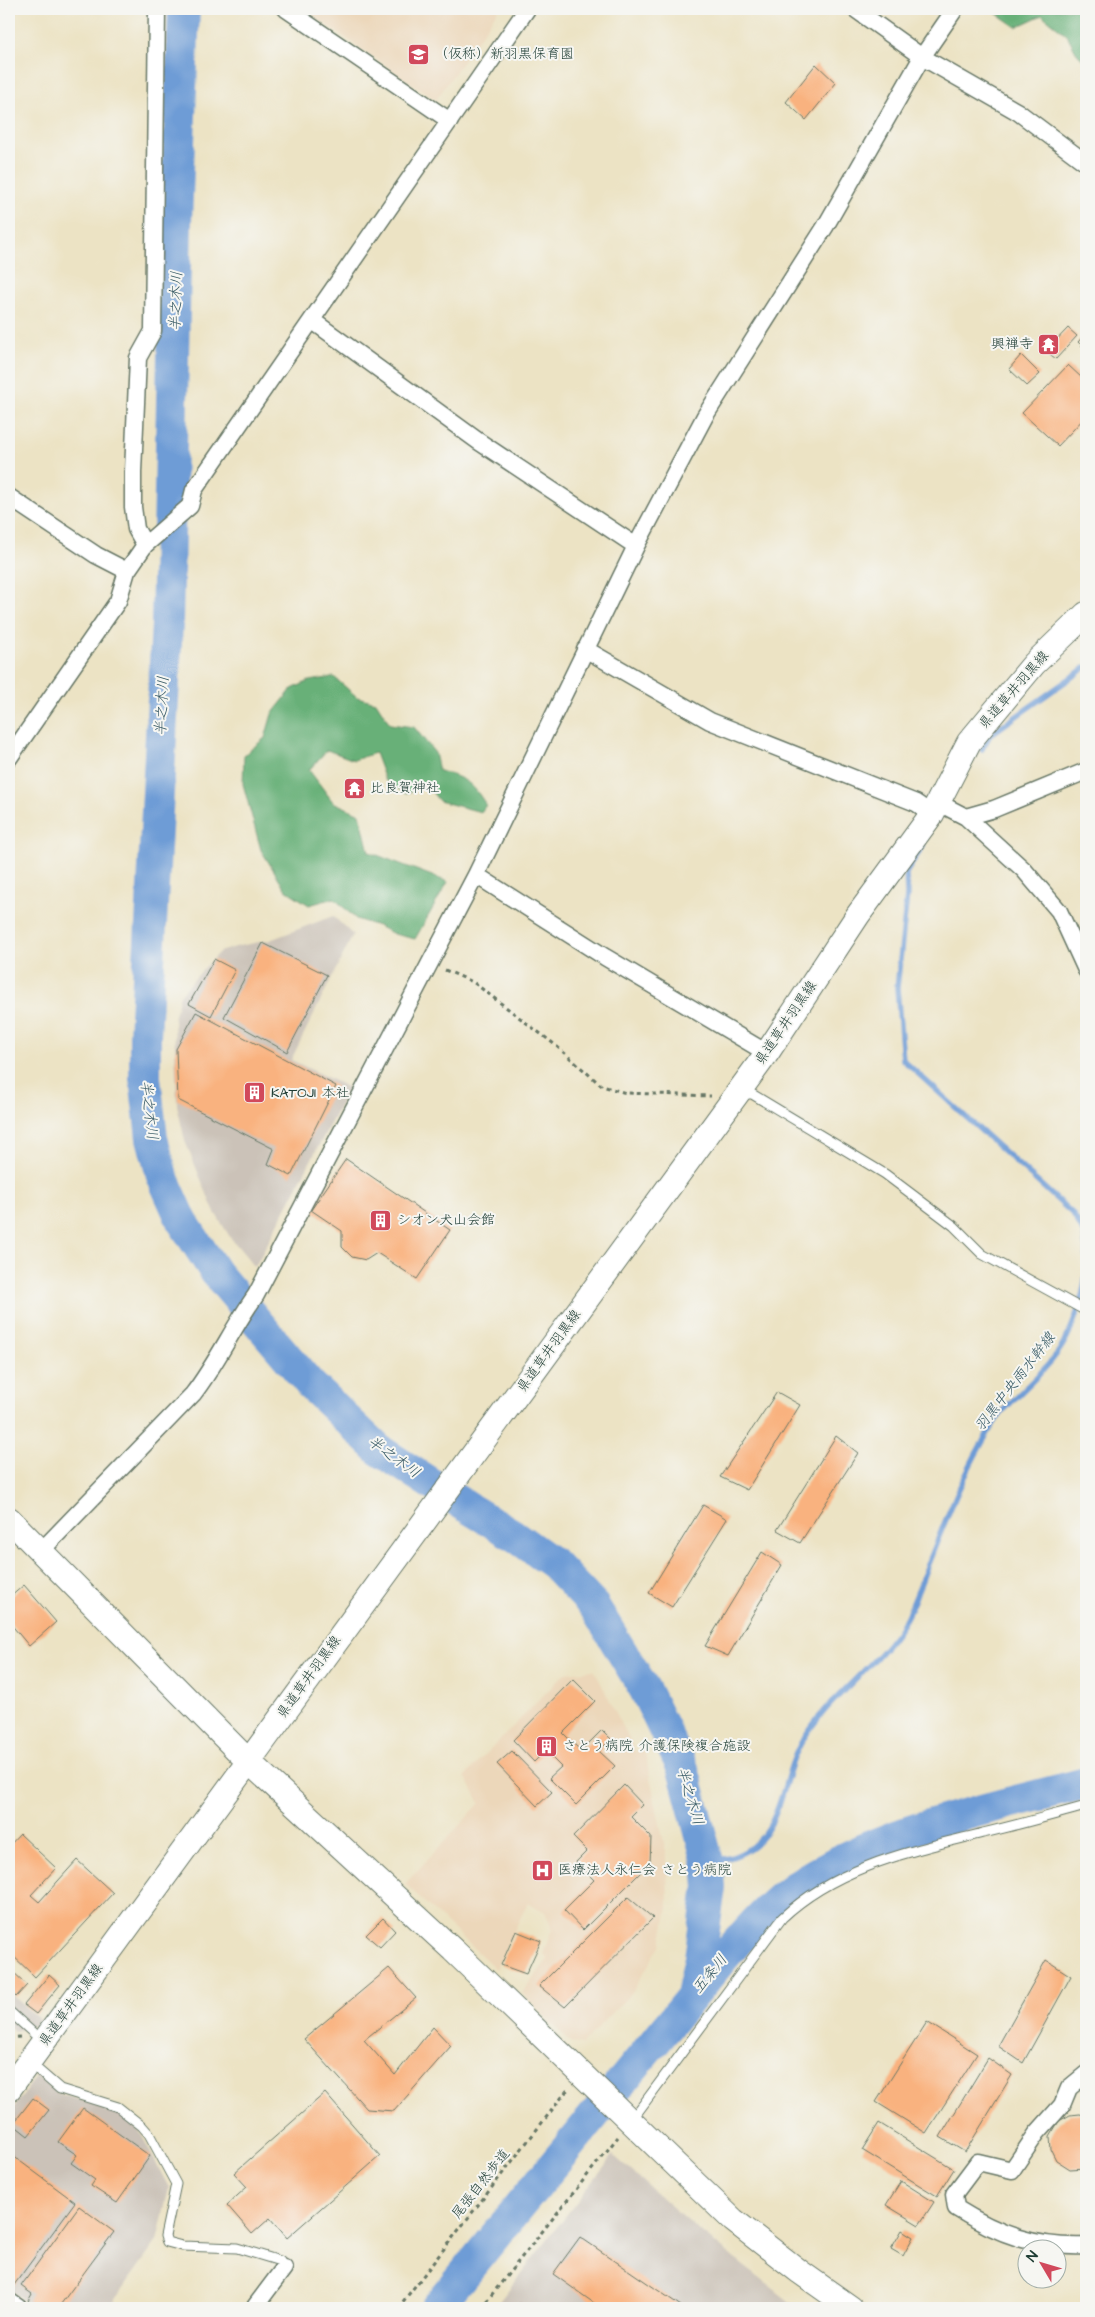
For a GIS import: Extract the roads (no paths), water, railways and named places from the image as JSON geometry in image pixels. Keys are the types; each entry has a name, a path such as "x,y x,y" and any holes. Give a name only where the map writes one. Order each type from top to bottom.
{"main road":[{"name":"県道草井羽黒線","path":"9,2089 455,1479 730,1095 768,1053 858,915 935,808 969,742 1034,664 1086,614"},
{"path":"9,1519 248,1761 452,1950 733,2220 800,2272 851,2308"}],"street":[{"path":"144,545 136,529 133,507 133,472 138,358 153,331 157,9"},
{"path":"286,9 450,121"},
{"path":"9,758 118,601 127,571 144,545 190,506 194,490 313,321 527,9"},
{"path":"855,9 922,57 1018,112 1086,163"},
{"path":"41,1551 192,1394 212,1369 235,1325 256,1295 476,874 636,546 706,416 825,227 922,57 955,9"},
{"path":"313,321 478,441 636,546"},
{"path":"9,497 96,555 127,571"},
{"path":"585,649 710,721 916,803 966,817 1024,870 1059,911 1086,970"},
{"path":"966,817 994,809 1086,771"},
{"path":"476,874 605,957 768,1053"},
{"path":"1086,2074 1069,2088 1062,2104 1037,2133 1012,2170 978,2162 954,2194 956,2208 995,2230 1026,2242 1086,2246"},
{"path":"254,2308 284,2268"},
{"path":"9,2301 19,2308"}],"lane":[{"path":"730,1095 752,1094 885,1174 954,1226 982,1254 1086,1311"},
{"path":"631,2121 782,1918 798,1903 821,1887 871,1864 927,1847 1086,1806"},
{"path":"9,2011 44,2043"},
{"path":"29,2063 60,2089 118,2107 149,2134 176,2184 164,2236 167,2242 182,2246 237,2248 280,2261 284,2268"}],"waterway":[{"name":"半之木川","path":"184,9 176,223 167,624 145,1036 145,1078 152,1138 162,1176 182,1221 216,1273 310,1384 379,1450 512,1534 554,1564 594,1606 645,1690 683,1769 708,1862 710,1887 700,1958 692,1995"},
{"name":"羽黒中央雨水幹線","path":"982,749 990,735 1086,667"},
{"name":"羽黒中央雨水幹線","path":"708,1862 735,1856 751,1847 763,1835 779,1805 790,1770 804,1738 828,1707 883,1650 906,1618 957,1494 981,1444 1000,1415 1054,1358 1063,1345 1075,1320 1082,1296 1086,1272 1086,1247 1083,1232 1073,1214 903,1060 897,988 907,895 906,873 923,846"},
{"name":"五条川","path":"436,2308 729,1951 779,1899 797,1885 830,1865 900,1835 937,1822 1086,1783"}],"place":[{"name":"（仮称）新羽黒保育園","path":"418,54"},
{"name":"興禅寺","path":"1049,344"},
{"name":"比良賀神社","path":"354,788"},
{"name":"KATOJI 本社","path":"255,1093"},
{"name":"シオン犬山会館","path":"381,1220"},
{"name":"さとう病院 介護保険複合施設","path":"547,1746"},
{"name":"医療法人永仁会 さとう病院","path":"542,1870"}]}
